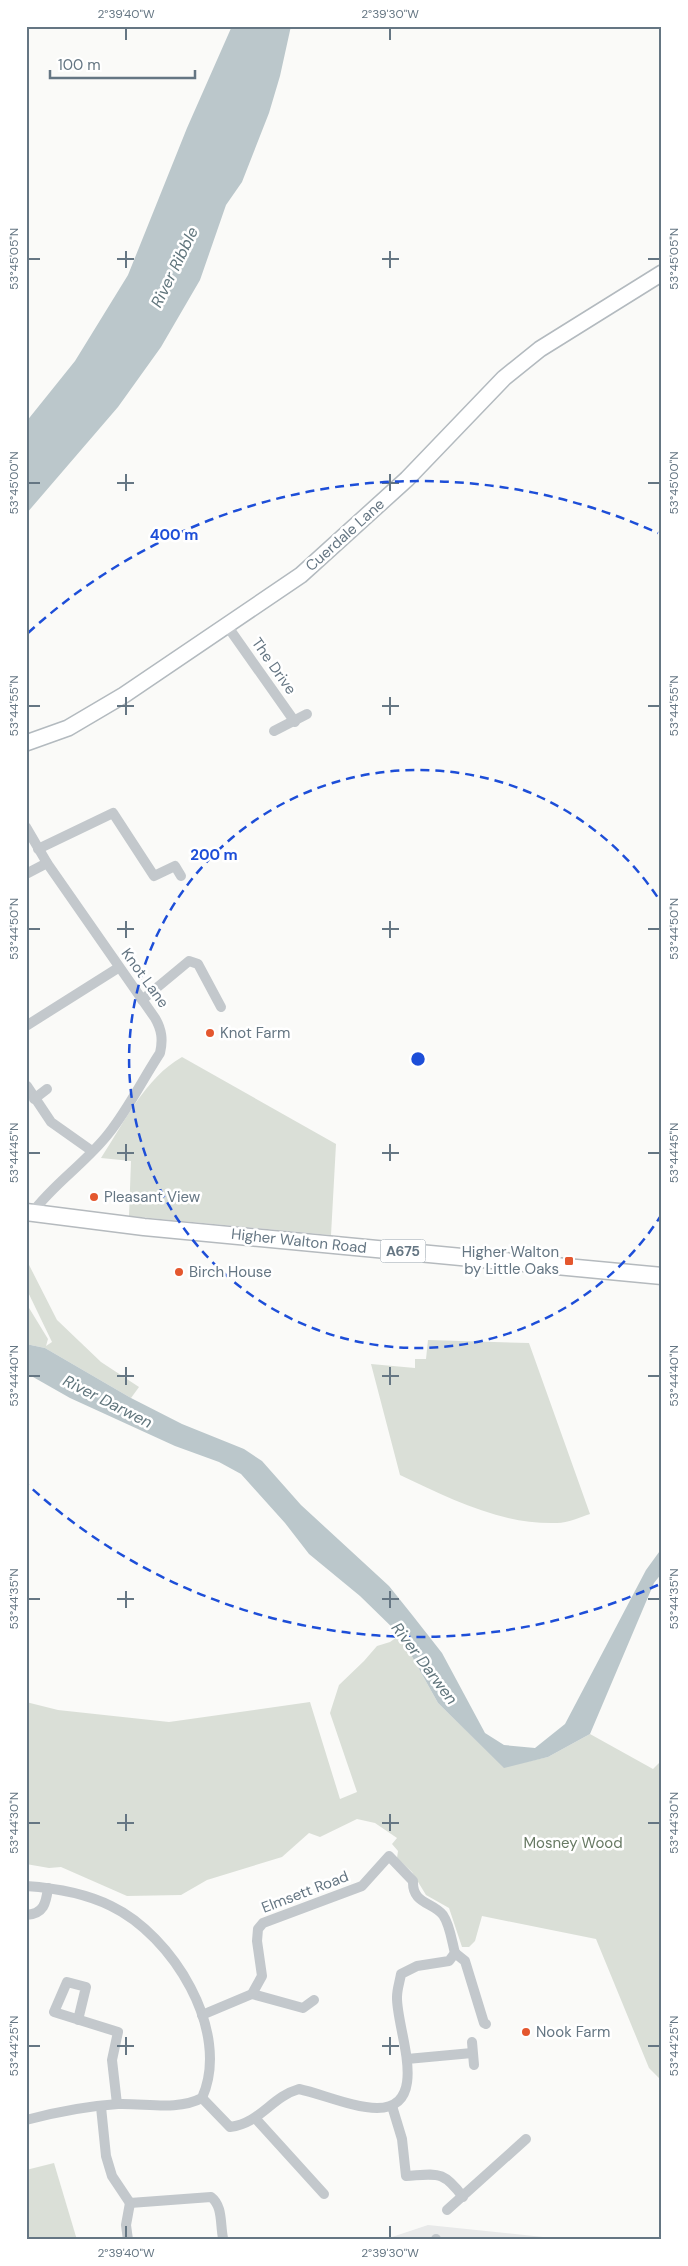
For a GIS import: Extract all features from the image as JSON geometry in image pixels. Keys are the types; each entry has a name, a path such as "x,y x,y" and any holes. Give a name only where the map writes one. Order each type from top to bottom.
{"main road":[{"name":"Cuerdale Lane","path":"26,743 68,728 116,700 228,627 302,575 407,479 504,378 540,349 662,273"},
{"name":"Higher Walton Road","path":"29,1213 144,1227 662,1276"}],"street":[{"name":"The Drive","path":"228,627 295,722"},
{"path":"274,731 295,722 307,714"},
{"path":"38,849 113,813 154,876 175,866 181,876"},
{"name":"Knot Lane","path":"26,827 47,863 161,1030 160,1053 109,1133 29,1213"},
{"path":"26,874 47,863"},
{"path":"142,1000 189,961 198,964 221,1008"},
{"path":"26,1026 118,968"},
{"path":"27,1086 51,1122 92,1151"},
{"path":"34,1099 47,1088"},
{"name":"Elmsett Road","path":"252,1994 262,1976 257,1941 258,1929 263,1923 362,1886 389,1856 413,1881 415,1890 423,1903 443,1915 455,1953"},
{"path":"26,1886 84,1895 112,1906 136,1921 178,1966 195,1996 202,2015 210,2064 209,2080 202,2098 186,2105 117,2104 50,2114 26,2120"},
{"path":"26,1915 35,1915 46,1906 48,1888"},
{"path":"202,2098 230,2127 256,2119 288,2092 299,2088 376,2108 392,2106 402,2098 408,2081 407,2059 401,2036 397,1996 401,1974 417,1966 448,1962 455,1953 465,1962 484,2023 486,2024"},
{"path":"202,2015 252,1994 304,2008 314,2000"},
{"path":"78,2020 118,2032 112,2060 117,2104"},
{"path":"472,2042 474,2065"},
{"path":"407,2059 472,2054"},
{"path":"101,2106 102,2138 112,2176 130,2202 126,2225 128,2240"},
{"path":"392,2106 402,2139 406,2176 441,2175 450,2179 463,2197"},
{"path":"256,2119 324,2194"},
{"path":"447,2210 526,2139"},
{"path":"130,2202 211,2197 217,2201 220,2208 222,2238"}],"shaded area":[{"path":"428,2225 562,2239 562,2240 383,2240"}],"green space":[{"path":"182,1057 336,1144 331,1235 129,1216 131,1161 101,1158 146,1089 169,1066"},
{"path":"26,1259 57,1320 101,1362 139,1387 131,1398 45,1348 26,1344 26,1303 48,1339 46,1346 52,1342 26,1288"},
{"path":"428,1340 529,1343 590,1514 561,1523 516,1520 456,1501 400,1475 371,1364 415,1368 415,1359 426,1359"},
{"name":"Mosney Wood","path":"400,1635 438,1703 504,1767 548,1757 590,1734 653,1769 662,1760 662,2081 649,2068 596,1939 482,1916 475,1941 469,1947 462,1947 449,1908 426,1895 412,1872 397,1858 398,1851 392,1844 397,1838 375,1823 357,1819 320,1837 309,1833 282,1857 207,1880 181,1895 127,1896 61,1867 49,1868 26,1864 26,1702 58,1710 169,1722 310,1702 340,1799 357,1792 330,1713 339,1685 377,1646 390,1642"},
{"path":"54,2163 77,2240 26,2240 26,2170"}],"water":[{"name":"River Ribble","path":"232,26 291,26 280,76 269,113 242,182 226,205 200,280 161,347 118,407 26,514 26,422 75,361 128,275 187,128"},
{"name":"River Darwen","path":"26,1344 45,1348 131,1398 182,1424 244,1449 262,1461 301,1505 389,1586 442,1653 485,1733 504,1745 535,1748 565,1724 646,1570 662,1548 662,1573 654,1583 590,1734 548,1757 504,1768 438,1703 400,1635 360,1596 309,1554 285,1523 241,1474 219,1462 175,1446 70,1398 26,1373"}],"place":[{"name":"Knot Farm","path":"210,1033"},
{"name":"Pleasant View","path":"94,1197"},
{"name":"Higher Walton by Little Oaks","path":"569,1261"},
{"name":"Birch House","path":"179,1272"},
{"name":"Nook Farm","path":"526,2032"}]}
